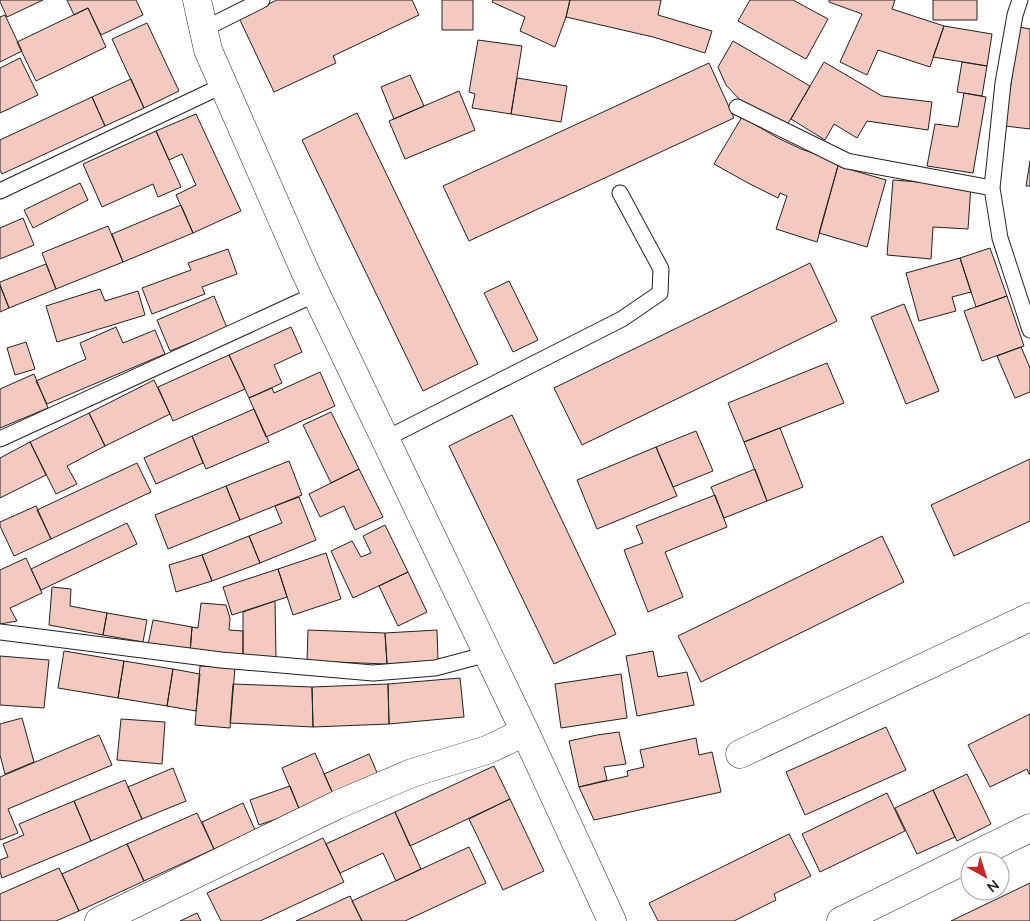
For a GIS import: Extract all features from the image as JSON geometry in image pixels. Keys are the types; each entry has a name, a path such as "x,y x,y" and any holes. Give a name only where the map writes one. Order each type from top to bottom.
{"street":[{"path":"198,0 208,50 300,260 525,732 612,921"},
{"path":"740,754 1030,617"},
{"path":"99,921 337,805 412,773 487,750 525,732"},
{"path":"841,921 1030,828"}],"lane":[{"path":"204,29 262,0"},
{"path":"1020,0 1002,83 992,188 1000,238 1030,330"},
{"path":"0,190 224,85"},
{"path":"737,107 847,161 992,188"},
{"path":"385,439 622,320 660,293 661,269 620,193"},
{"path":"0,439 316,294"},
{"path":"0,632 221,660 373,672 435,668 488,654"}],"building":[{"path":"0,0 43,0 7,17"},
{"path":"67,0 136,0 143,15 101,35 88,8 74,15"},
{"path":"277,0 412,0 419,15 333,56 336,63 274,92 239,18"},
{"path":"442,0 473,0 473,30 442,30"},
{"path":"493,0 570,0 555,47 520,31 525,17 492,2"},
{"path":"570,0 661,0 658,15 712,31 705,53 653,37 566,17"},
{"path":"750,0 793,0 828,19 806,59 738,21"},
{"path":"829,0 895,0 892,9 944,26 930,67 878,50 867,75 840,62 862,14 829,2"},
{"path":"933,0 977,0 977,20 933,20"},
{"path":"88,8 106,47 36,81 17,42"},
{"path":"5,15 22,51 0,62 0,17"},
{"path":"147,23 179,91 144,108 112,39"},
{"path":"944,26 992,34 987,66 933,57"},
{"path":"1019,27 1030,29 1030,129 1005,126"},
{"path":"478,40 522,46 511,114 472,108 475,94 469,92"},
{"path":"733,41 810,86 786,127 740,100 726,85 718,67"},
{"path":"20,58 38,95 0,113 0,68"},
{"path":"824,62 882,96 932,102 928,130 867,121 857,138 834,124 825,140 791,119"},
{"path":"962,62 987,66 982,96 957,92"},
{"path":"709,63 734,118 469,241 443,186"},
{"path":"410,75 424,106 394,119 381,87"},
{"path":"517,78 567,86 561,122 511,114"},
{"path":"131,79 144,108 105,126 92,97"},
{"path":"459,91 475,130 405,159 389,121"},
{"path":"964,93 986,97 973,173 927,166 935,124 958,127"},
{"path":"92,97 105,126 2,174 0,170 0,140"},
{"path":"357,113 478,364 423,391 302,140"},
{"path":"196,114 241,211 193,233 176,195 196,185 182,154 169,160 156,131"},
{"path":"742,117 801,149 839,162 817,242 776,229 787,196 780,193 778,198 714,164"},
{"path":"156,131 181,187 158,197 153,184 102,207 83,164"},
{"path":"1030,161 1030,186 1026,186"},
{"path":"838,166 886,180 867,247 819,233"},
{"path":"893,180 971,186 968,229 933,227 931,259 887,255"},
{"path":"80,183 88,200 33,228 24,210"},
{"path":"181,205 193,233 123,262 112,234"},
{"path":"23,218 34,245 0,259 0,228"},
{"path":"108,226 123,262 56,289 42,253"},
{"path":"990,248 1007,296 976,307 960,258"},
{"path":"228,249 237,274 202,287 205,294 152,314 142,288 191,270 188,263"},
{"path":"960,258 971,292 952,297 956,311 919,321 906,273"},
{"path":"810,263 837,321 582,445 554,388"},
{"path":"46,264 56,289 9,308 0,282"},
{"path":"509,281 538,340 513,352 484,293"},
{"path":"0,285 9,308 0,312"},
{"path":"100,289 105,301 138,291 145,315 57,342 46,306"},
{"path":"214,296 227,328 170,351 157,320"},
{"path":"1007,296 1024,346 982,361 964,311"},
{"path":"904,304 939,391 906,404 871,317"},
{"path":"116,327 123,343 155,330 165,354 47,404 36,381 86,359 80,343"},
{"path":"291,327 302,352 274,365 282,383 249,398 229,355"},
{"path":"26,342 35,369 15,375 7,348"},
{"path":"1021,347 1030,368 1030,392 1015,398 997,356"},
{"path":"229,355 245,389 173,421 158,387"},
{"path":"827,363 844,403 744,442 728,403"},
{"path":"320,372 335,406 266,437 249,398 272,388 274,393"},
{"path":"34,374 48,408 0,428 0,389"},
{"path":"154,380 170,414 105,446 89,413"},
{"path":"254,409 269,442 206,469 192,436"},
{"path":"331,412 359,469 331,483 303,425"},
{"path":"89,413 105,446 67,466 77,484 56,494 30,442"},
{"path":"512,415 616,634 554,664 449,446"},
{"path":"780,428 803,487 767,501 744,442"},
{"path":"696,431 713,471 673,487 656,447"},
{"path":"192,436 203,463 156,484 144,458"},
{"path":"30,442 46,475 0,498 0,458"},
{"path":"656,447 677,496 597,529 577,480"},
{"path":"1030,459 1030,521 954,556 931,505"},
{"path":"289,461 302,495 240,520 226,486"},
{"path":"137,463 151,492 51,539 37,510"},
{"path":"359,469 383,517 355,530 344,506 320,517 309,494"},
{"path":"755,469 767,501 724,518 711,487"},
{"path":"226,486 240,520 168,549 155,515"},
{"path":"715,495 727,527 665,552 683,597 648,612 624,550 643,543 636,526"},
{"path":"299,497 316,540 260,563 249,536 282,523 275,506"},
{"path":"36,506 51,539 14,556 0,526 0,522"},
{"path":"127,523 137,544 41,590 31,569"},
{"path":"385,525 408,572 353,598 331,551 352,541 361,557 371,553 363,536"},
{"path":"249,536 260,563 212,581 202,555"},
{"path":"882,536 904,582 701,682 678,636"},
{"path":"326,553 341,599 293,615 278,569"},
{"path":"202,555 212,581 176,592 169,565"},
{"path":"26,558 42,593 10,608 17,621 0,624 0,570"},
{"path":"278,569 287,597 232,615 223,587"},
{"path":"408,572 427,612 398,626 379,586"},
{"path":"52,587 71,589 70,606 107,613 103,635 49,625"},
{"path":"275,601 276,658 243,658 243,612"},
{"path":"201,603 226,605 230,618 229,630 243,631 243,658 190,653 192,627 198,628"},
{"path":"107,613 147,620 143,642 103,635"},
{"path":"153,620 192,627 190,653 148,645"},
{"path":"308,630 385,633 387,664 307,661"},
{"path":"437,630 438,661 387,664 385,633"},
{"path":"64,651 124,661 118,698 58,688"},
{"path":"653,651 658,677 687,672 694,705 637,716 626,656"},
{"path":"0,656 49,660 44,708 0,705"},
{"path":"124,661 173,669 167,706 118,698"},
{"path":"200,666 235,668 230,728 195,725"},
{"path":"173,669 200,674 196,711 167,706"},
{"path":"621,674 627,718 561,728 555,684"},
{"path":"460,678 464,717 389,724 388,684"},
{"path":"233,684 312,687 313,727 230,723"},
{"path":"388,684 389,724 313,727 312,687"},
{"path":"1030,714 1030,774 1027,769 990,787 968,745"},
{"path":"22,718 34,762 5,774 0,755 0,724"},
{"path":"121,719 165,722 162,764 117,760"},
{"path":"886,727 906,770 805,815 786,772"},
{"path":"619,732 626,764 604,767 607,780 579,787 569,741"},
{"path":"99,735 112,765 8,809 18,833 0,840 0,777"},
{"path":"696,738 699,755 712,752 721,792 594,820 579,787 628,776 627,771 644,767 640,750"},
{"path":"315,753 334,796 300,811 282,768"},
{"path":"369,754 379,777 334,796 324,774"},
{"path":"494,766 510,799 410,846 395,812"},
{"path":"173,768 186,801 142,819 128,787"},
{"path":"967,774 991,824 957,841 933,790"},
{"path":"125,780 142,819 91,841 74,801"},
{"path":"290,786 300,811 259,825 250,800"},
{"path":"933,790 955,837 917,854 895,808"},
{"path":"887,793 905,831 820,872 802,834"},
{"path":"510,799 544,871 503,890 469,819"},
{"path":"74,801 91,841 2,878 0,860 8,857 3,844 24,835 19,824"},
{"path":"243,803 255,830 214,849 202,822"},
{"path":"395,812 421,869 396,881 383,853 340,873 326,844"},
{"path":"197,813 214,849 144,881 127,844"},
{"path":"789,834 811,876 774,894 776,900 734,921 658,921 649,903"},
{"path":"323,838 344,882 260,921 221,921 207,893"},
{"path":"127,844 144,881 79,911 62,874"},
{"path":"469,847 486,883 405,921 362,921 352,901"},
{"path":"59,868 79,911 56,921 0,921 0,894"},
{"path":"1030,883 1030,921 951,921 993,901 1010,901 1010,893"},
{"path":"350,896 362,921 296,921"},
{"path":"197,913 201,921 180,921"}]}
